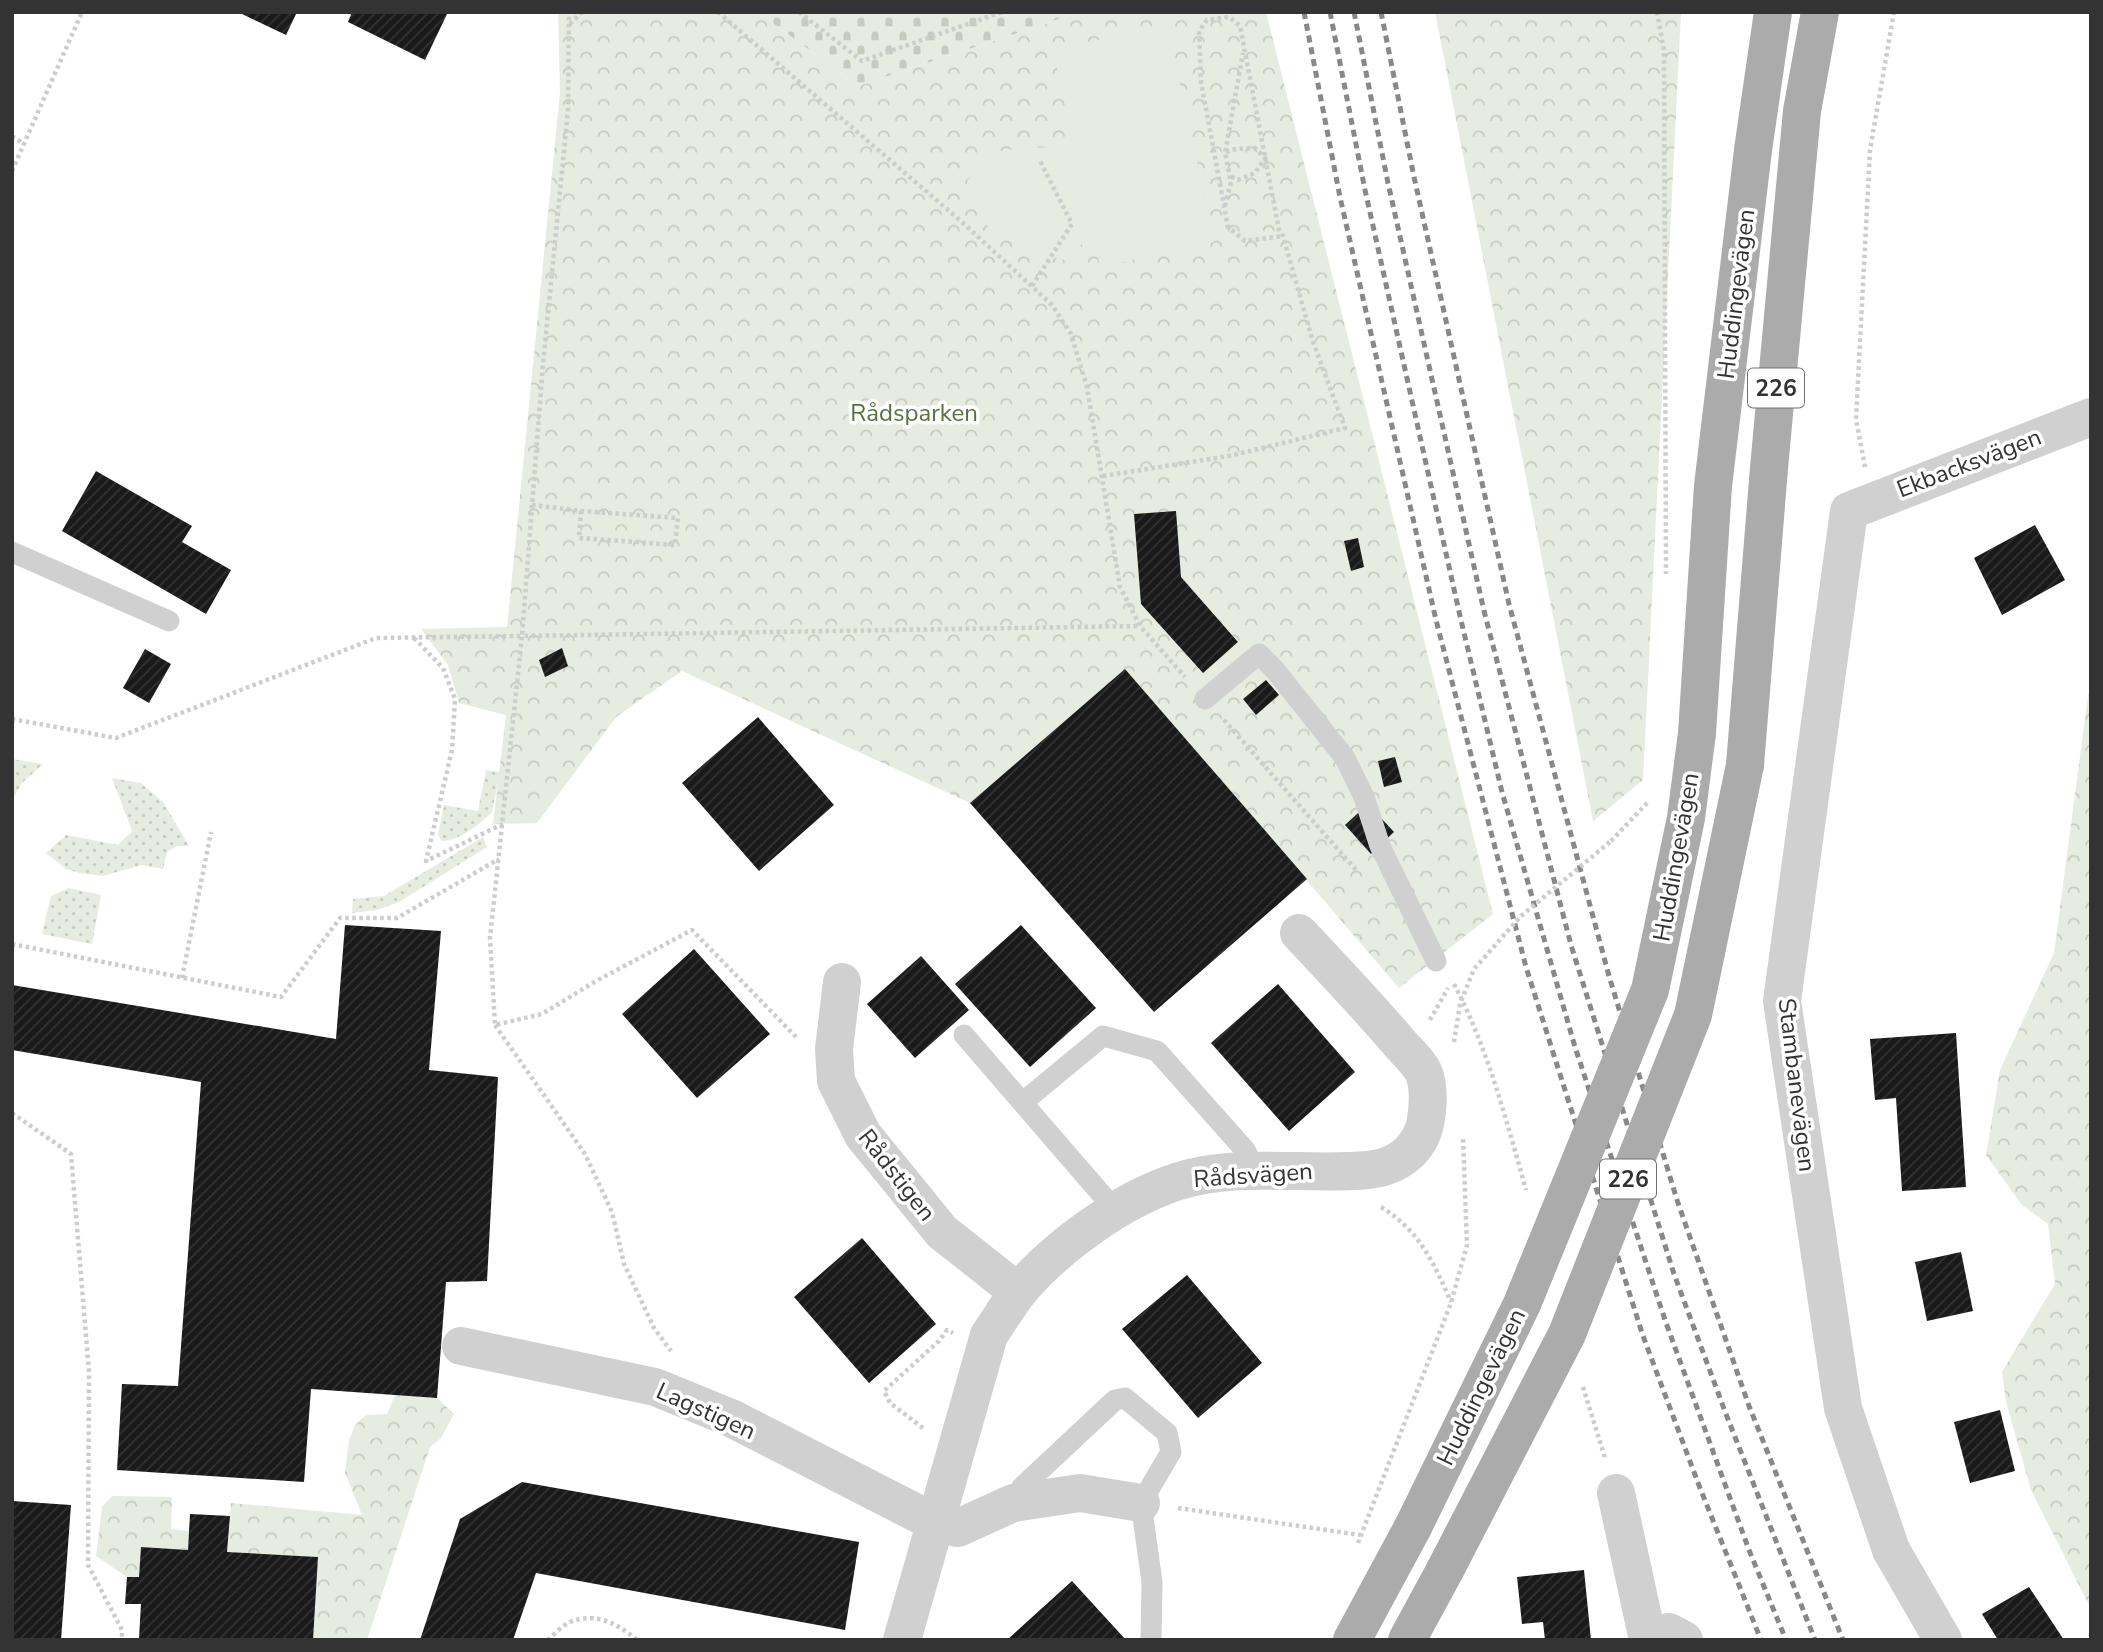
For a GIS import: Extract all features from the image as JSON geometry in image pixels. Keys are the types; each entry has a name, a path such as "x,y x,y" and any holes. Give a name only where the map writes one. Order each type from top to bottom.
{"main road":[{"name":"Huddingevägen","path":"1352,1640 1413,1527 1522,1304 1650,990 1686,818 1697,733 1713,486 1773,12"},
{"name":"Huddingevägen","path":"1407,1640 1567,1334 1693,1014 1745,765 1802,111 1820,12"}],"street":[{"name":"Ekbacksvägen","path":"1849,511 2091,417"},
{"name":"Stambanevägen","path":"1849,511 1782,1001 1843,1408 1891,1550 1943,1640"},
{"name":"Rådsvägen","path":"902,1640 989,1335 1018,1292 1051,1259 1087,1229 1116,1211 1177,1182 1203,1175 1256,1170 1369,1170 1394,1164 1414,1150 1425,1130 1428,1106 1424,1072 1356,993 1299,933"},
{"name":"Rådstigen","path":"842,982 834,1049 836,1080 863,1135 942,1232 1018,1292"},
{"name":"Lagstigen","path":"461,1346 655,1387 731,1418 934,1522"},
{"path":"934,1522 958,1528 1013,1503 1080,1493 1141,1503"},
{"path":"1616,1493 1649,1640 1669,1632 1684,1640"}],"lane":[{"path":"12,552 169,621"},
{"path":"1205,699 1259,654 1275,670 1345,758 1364,797 1380,846 1436,961"},
{"path":"964,1035 1116,1211"},
{"path":"1023,1102 1103,1036 1157,1051 1245,1150 1256,1170"},
{"path":"1013,1503 1022,1487 1115,1400 1125,1398 1167,1433 1171,1452 1141,1503 1152,1582 1151,1640"}],"path":[{"path":"12,171 82,12"},
{"path":"569,12 568,110 522,636 490,938 495,1025 585,1154 612,1213 624,1264 654,1328 676,1357"},
{"path":"569,26 582,12"},
{"path":"800,12 862,61 1002,12"},
{"path":"1657,12 1664,50 1666,575"},
{"path":"1849,511 1867,482 1856,419 1870,164 1894,12"},
{"path":"1103,476 1228,456 1345,428 1312,342 1283,236 1279,230 1240,26 1229,17 1207,20 1199,31 1201,82 1228,227 1245,241 1283,236"},
{"path":"1225,208 1231,182 1225,153 1244,49"},
{"path":"12,136 24,144"},
{"path":"1225,153 1236,149 1255,148 1265,158"},
{"path":"1230,176 1238,180 1255,173 1265,158"},
{"path":"1032,286 1072,224 1039,159"},
{"path":"532,505 678,518 676,545 579,538 581,511"},
{"path":"12,719 116,738 376,638 1140,626"},
{"path":"414,637 443,668 455,699 452,750 426,861 503,824"},
{"path":"1455,1056 1454,1042 1460,1004 1474,969 1521,916 1611,841 1651,800"},
{"path":"182,978 211,832"},
{"path":"12,944 281,998 340,918 397,918 500,858"},
{"path":"495,1025 541,1014 596,981 692,930 799,1041"},
{"path":"12,1113 71,1154 89,1372 88,1565 122,1630 122,1640"},
{"path":"1357,1548 1451,1303 1467,1245 1462,1125"},
{"path":"1375,1203 1419,1240 1432,1259 1451,1303"},
{"path":"927,1431 890,1403 884,1391 947,1330 957,1334"},
{"path":"1141,1503 1360,1535"},
{"path":"548,1640 569,1623 599,1617 624,1629 637,1640"}],"green space":[{"name":"Rådsparken","path":"558,12 758,12 858,86 1080,12 1266,12 1493,914 1399,988 1125,669 970,803 682,671 616,717 537,823 493,824 506,715 459,703 448,665 421,629 507,627 560,93"},
{"path":"758,12 1080,12 858,86"},
{"path":"1435,12 1681,12 1643,780 1593,821"},
{"path":"1167,24 1214,242 1100,267 1091,228 1071,262 1034,252 991,233 967,181 991,152 1022,148 1074,147 1053,50"},
{"path":"2091,688 2091,1609 2031,1490 2006,1402 2002,1372 2055,1284 2048,1224 2022,1205 1986,1155 2000,1070 2054,953"},
{"path":"12,759 43,764 21,784 12,801"},
{"path":"486,770 500,772 492,812 462,835 442,841 438,835 444,805 478,811"},
{"path":"112,778 141,783 163,802 189,846 177,846 167,852 163,869 141,865 103,876 79,873 66,869 46,853 66,835 118,845 132,831"},
{"path":"483,837 487,847 399,902 377,910 352,913 353,899 384,896"},
{"path":"69,888 101,895 92,944 42,934 51,896"},
{"path":"395,1395 437,1398 454,1414 441,1438 430,1447 367,1640 313,1640 318,1557 227,1552 231,1503 362,1515 345,1473 349,1440 356,1424 366,1415 387,1414"},
{"path":"112,1496 172,1497 171,1529 189,1531 188,1550 141,1547 139,1577 127,1577 96,1556 102,1507"}],"building":[{"path":"238,12 297,12 286,35"},
{"path":"352,12 448,12 425,60 348,22"},
{"path":"96,471 192,526 182,542 231,570 206,614 62,531"},
{"path":"1176,511 1181,577 1238,642 1203,673 1141,604 1134,514"},
{"path":"2035,525 2065,580 2002,615 1974,558"},
{"path":"1358,538 1364,567 1351,571 1344,541"},
{"path":"562,648 568,666 545,677 539,660"},
{"path":"145,649 171,664 149,703 123,688"},
{"path":"1125,669 1307,879 1154,1012 970,803"},
{"path":"1266,680 1279,695 1256,715 1243,699"},
{"path":"758,717 834,805 759,871 682,783"},
{"path":"1395,757 1402,782 1384,787 1378,761"},
{"path":"1368,804 1394,832 1371,854 1345,825"},
{"path":"345,925 441,931 429,1070 498,1077 487,1281 446,1282 437,1398 311,1389 304,1482 117,1470 122,1384 178,1386 201,1082 12,1050 12,985 336,1039"},
{"path":"1021,925 1096,1008 1030,1067 955,984"},
{"path":"694,949 770,1034 697,1098 622,1014"},
{"path":"921,956 969,1010 915,1058 867,1004"},
{"path":"1278,984 1355,1072 1289,1131 1211,1043"},
{"path":"1956,1033 1966,1187 1902,1191 1896,1098 1875,1100 1870,1039"},
{"path":"862,1238 936,1324 869,1383 794,1297"},
{"path":"1961,1252 1973,1311 1927,1321 1915,1262"},
{"path":"1187,1275 1262,1363 1198,1418 1122,1329"},
{"path":"2000,1410 2015,1471 1970,1483 1954,1422"},
{"path":"522,1482 859,1542 845,1630 536,1573 513,1640 420,1640 460,1519"},
{"path":"12,1501 71,1505 61,1640 12,1640"},
{"path":"190,1514 230,1516 227,1552 318,1557 313,1640 139,1638 141,1604 125,1604 127,1577 139,1577 141,1547 188,1550"},
{"path":"1584,1570 1591,1640 1545,1640 1543,1622 1522,1624 1517,1577"},
{"path":"1072,1581 1126,1640 1007,1640"},
{"path":"2029,1587 2064,1640 1998,1640 1982,1614"}],"railway":[{"path":"1304,12 1340,197 1436,620 1526,967 1643,1336 1761,1640"},
{"path":"1330,12 1365,190 1502,792 1575,1047 1665,1320 1749,1550 1786,1640"},
{"path":"1354,12 1388,183 1484,611 1571,945 1674,1274 1815,1640"},
{"path":"1381,12 1414,177 1509,604 1609,976 1677,1200 1749,1406 1843,1640"}]}
